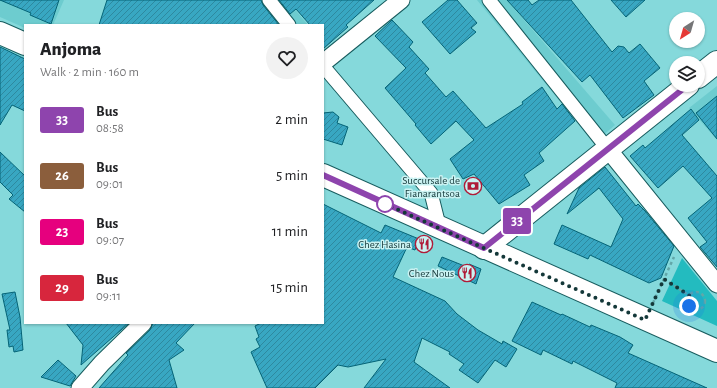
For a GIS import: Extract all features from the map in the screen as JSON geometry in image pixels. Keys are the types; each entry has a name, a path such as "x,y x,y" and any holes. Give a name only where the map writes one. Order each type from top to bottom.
{"street":[{"path":"269,0 288,24"},
{"path":"324,64 401,0"},
{"path":"489,0 717,284"},
{"path":"0,33 24,44"},
{"path":"705,71 717,62"},
{"path":"324,66 431,193 440,229"},
{"path":"484,248 679,92"},
{"path":"324,175 440,229 717,351"},
{"path":"80,388 142,324"}],"path":[{"path":"645,320 670,264"},
{"path":"664,279 690,296"},
{"path":"699,292 704,296 705,302 701,308 695,310 689,306 687,299 690,296 692,293 699,292"}],"shaded area":[{"path":"0,0 64,0 53,24 24,24 24,28 0,17"},
{"path":"258,0 287,0 307,24 277,24"},
{"path":"477,0 507,0 615,125 594,143"},
{"path":"717,86 717,140 689,108"},
{"path":"682,258 717,301 717,326 662,301"}],"building":[{"path":"0,0 59,0 51,24 30,15 31,13"},
{"path":"107,0 261,0 263,5 278,24 99,24"},
{"path":"279,0 374,0 346,25 348,27 324,48 324,24 309,24 296,9 290,14"},
{"path":"448,0 457,0 477,23 471,28 476,32 450,54 422,22"},
{"path":"507,0 528,0 532,5 539,0 571,0 612,52 618,46 624,47 629,53 640,44 660,68 644,81 654,95 623,118 590,75 582,82"},
{"path":"611,0 645,0 626,17"},
{"path":"392,20 413,42 409,47 429,69 425,73 446,97 453,91 486,128 523,104 522,102 542,87 557,109 562,104 575,121 539,153 544,161 524,175 530,185 499,204 474,174 463,179 450,159 474,140 456,121 431,144 415,125 416,124 385,88 406,68 375,36"},
{"path":"0,47 24,59 24,111 12,105 0,125"},
{"path":"717,96 717,139 696,113"},
{"path":"691,109 699,120 682,135 717,176 717,267 700,247 707,242 688,218 712,198 683,166 658,188 630,156 643,145 645,148"},
{"path":"333,112 339,117 337,123 348,127 342,145 324,139 324,113"},
{"path":"0,152 24,175 24,211 9,199 13,195 0,182"},
{"path":"605,167 636,206 638,204 645,211 674,246 661,278 649,283 590,255 588,259 554,244 562,225 611,247 623,219 599,188 567,214 579,188"},
{"path":"324,204 381,233 385,225 419,239 415,250 407,247 393,277 445,301 457,314 478,330 502,344 503,341 517,349 506,367 495,360 478,383 459,370 464,364 449,354 450,352 422,338 414,362 450,388 364,388 386,359 348,367 338,365 315,388 267,388 251,352 260,347 256,339 259,337 255,326 259,324 324,324"},
{"name":"Chez Nous","path":"442,257 467,267 469,264 481,269 476,284 438,266"},
{"path":"15,292 20,317 23,350 14,352 13,346 9,347 7,330 10,330 2,294"},
{"path":"532,302 590,327 591,325 620,337 633,345 628,353 707,388 615,388 617,383 573,361 572,364 543,350 541,355 512,341"},
{"path":"67,324 128,324 81,365 83,345"},
{"path":"153,324 194,324 176,343 184,350 169,360 177,388 99,388 128,355 126,353 150,330"},
{"path":"58,360 76,376 70,386 41,377"}],"bus line":[{"name":"33","path":"324,175 484,248 679,92"}],"place":[{"name":"Succursale de Fianarantsoa","path":"473,186"},
{"name":"Chez Hasina","path":"424,244"},
{"name":"Chez Nous","path":"467,273"}],"route":[{"path":"385,204 645,320 664,279 690,296 687,299 689,306"}]}
